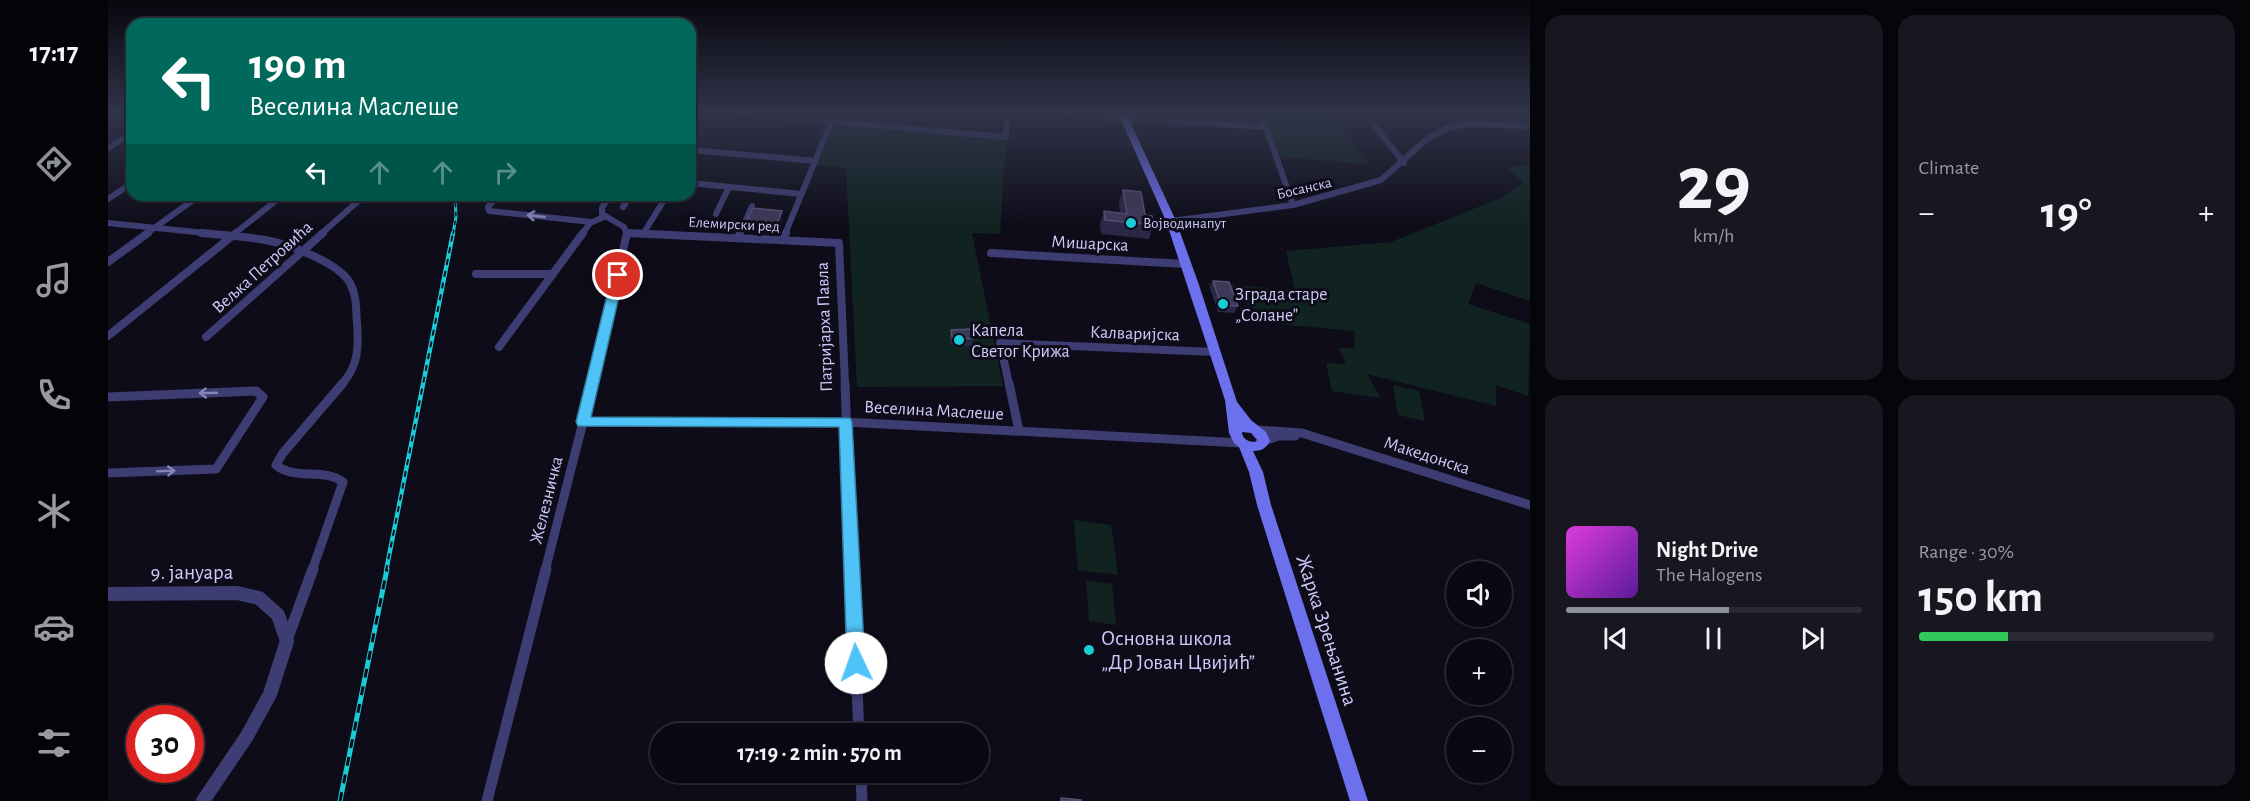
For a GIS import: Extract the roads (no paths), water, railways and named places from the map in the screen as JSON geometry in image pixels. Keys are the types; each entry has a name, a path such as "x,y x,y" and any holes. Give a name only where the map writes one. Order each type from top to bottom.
{"main road":[{"name":"Жарка Зрењанина","path":"1139,150 1171,221 1186,264 1231,400 1239,438 1256,472 1264,506 1359,801"},
{"name":"Жарка Зрењанина","path":"1231,400 1259,436 1256,472"},
{"path":"1240,427 1259,436 1252,447 1239,438 1240,427"}],"street":[{"path":"783,240 820,150"},
{"path":"1274,150 1293,205"},
{"path":"1394,150 1404,163"},
{"name":"Босанска","path":"1171,221 1293,205 1381,180 1404,163 1416,150"},
{"path":"696,151 816,161"},
{"path":"696,184 801,194"},
{"path":"108,199 126,187"},
{"path":"716,214 729,187"},
{"path":"108,262 192,201"},
{"path":"108,336 276,201"},
{"name":"Вељка Петровића","path":"206,337 358,201"},
{"path":"493,201 488,210 494,212 592,222"},
{"path":"606,201 602,208 603,214 624,227 627,233"},
{"path":"623,207 627,201"},
{"path":"643,234 664,201"},
{"path":"738,238 752,206"},
{"path":"499,347 551,274 592,222 606,216"},
{"path":"108,223 267,240 302,251 339,270 351,284 355,294 357,355 351,374 283,453 276,465 283,471 335,476 340,478 344,486 287,641 278,674 260,714 203,801"},
{"name":"Елемирски ред","path":"627,233 839,243"},
{"name":"Железничка","path":"487,801 583,422 627,233"},
{"name":"Патријарха Павла","path":"839,243 859,723"},
{"name":"Мишарска","path":"991,253 1186,264"},
{"path":"476,274 551,274"},
{"name":"Калваријска","path":"1019,431 1000,343 1215,352"},
{"path":"108,397 256,391 263,397 216,469 108,473"},
{"name":"Веселина Маслеше","path":"583,422 845,422 1212,442 1239,438"},
{"name":"Македонска","path":"1259,436 1313,438 1530,505"},
{"name":"9. јануара","path":"108,594 206,592 248,594 259,598 274,609 287,641"},
{"path":"861,783 862,801"}],"railway":[{"path":"453,234 456,217 455,201"},
{"path":"386,571 453,233"},
{"path":"340,801 387,569"}],"place":[{"name":"Војводинапут","path":"1131,223"},
{"name":"Зграда старе „Солане”","path":"1223,304"},
{"name":"Капела Светог Крижа","path":"959,340"},
{"name":"Основна школа „Др Јован Цвијић”","path":"1089,650"}]}
